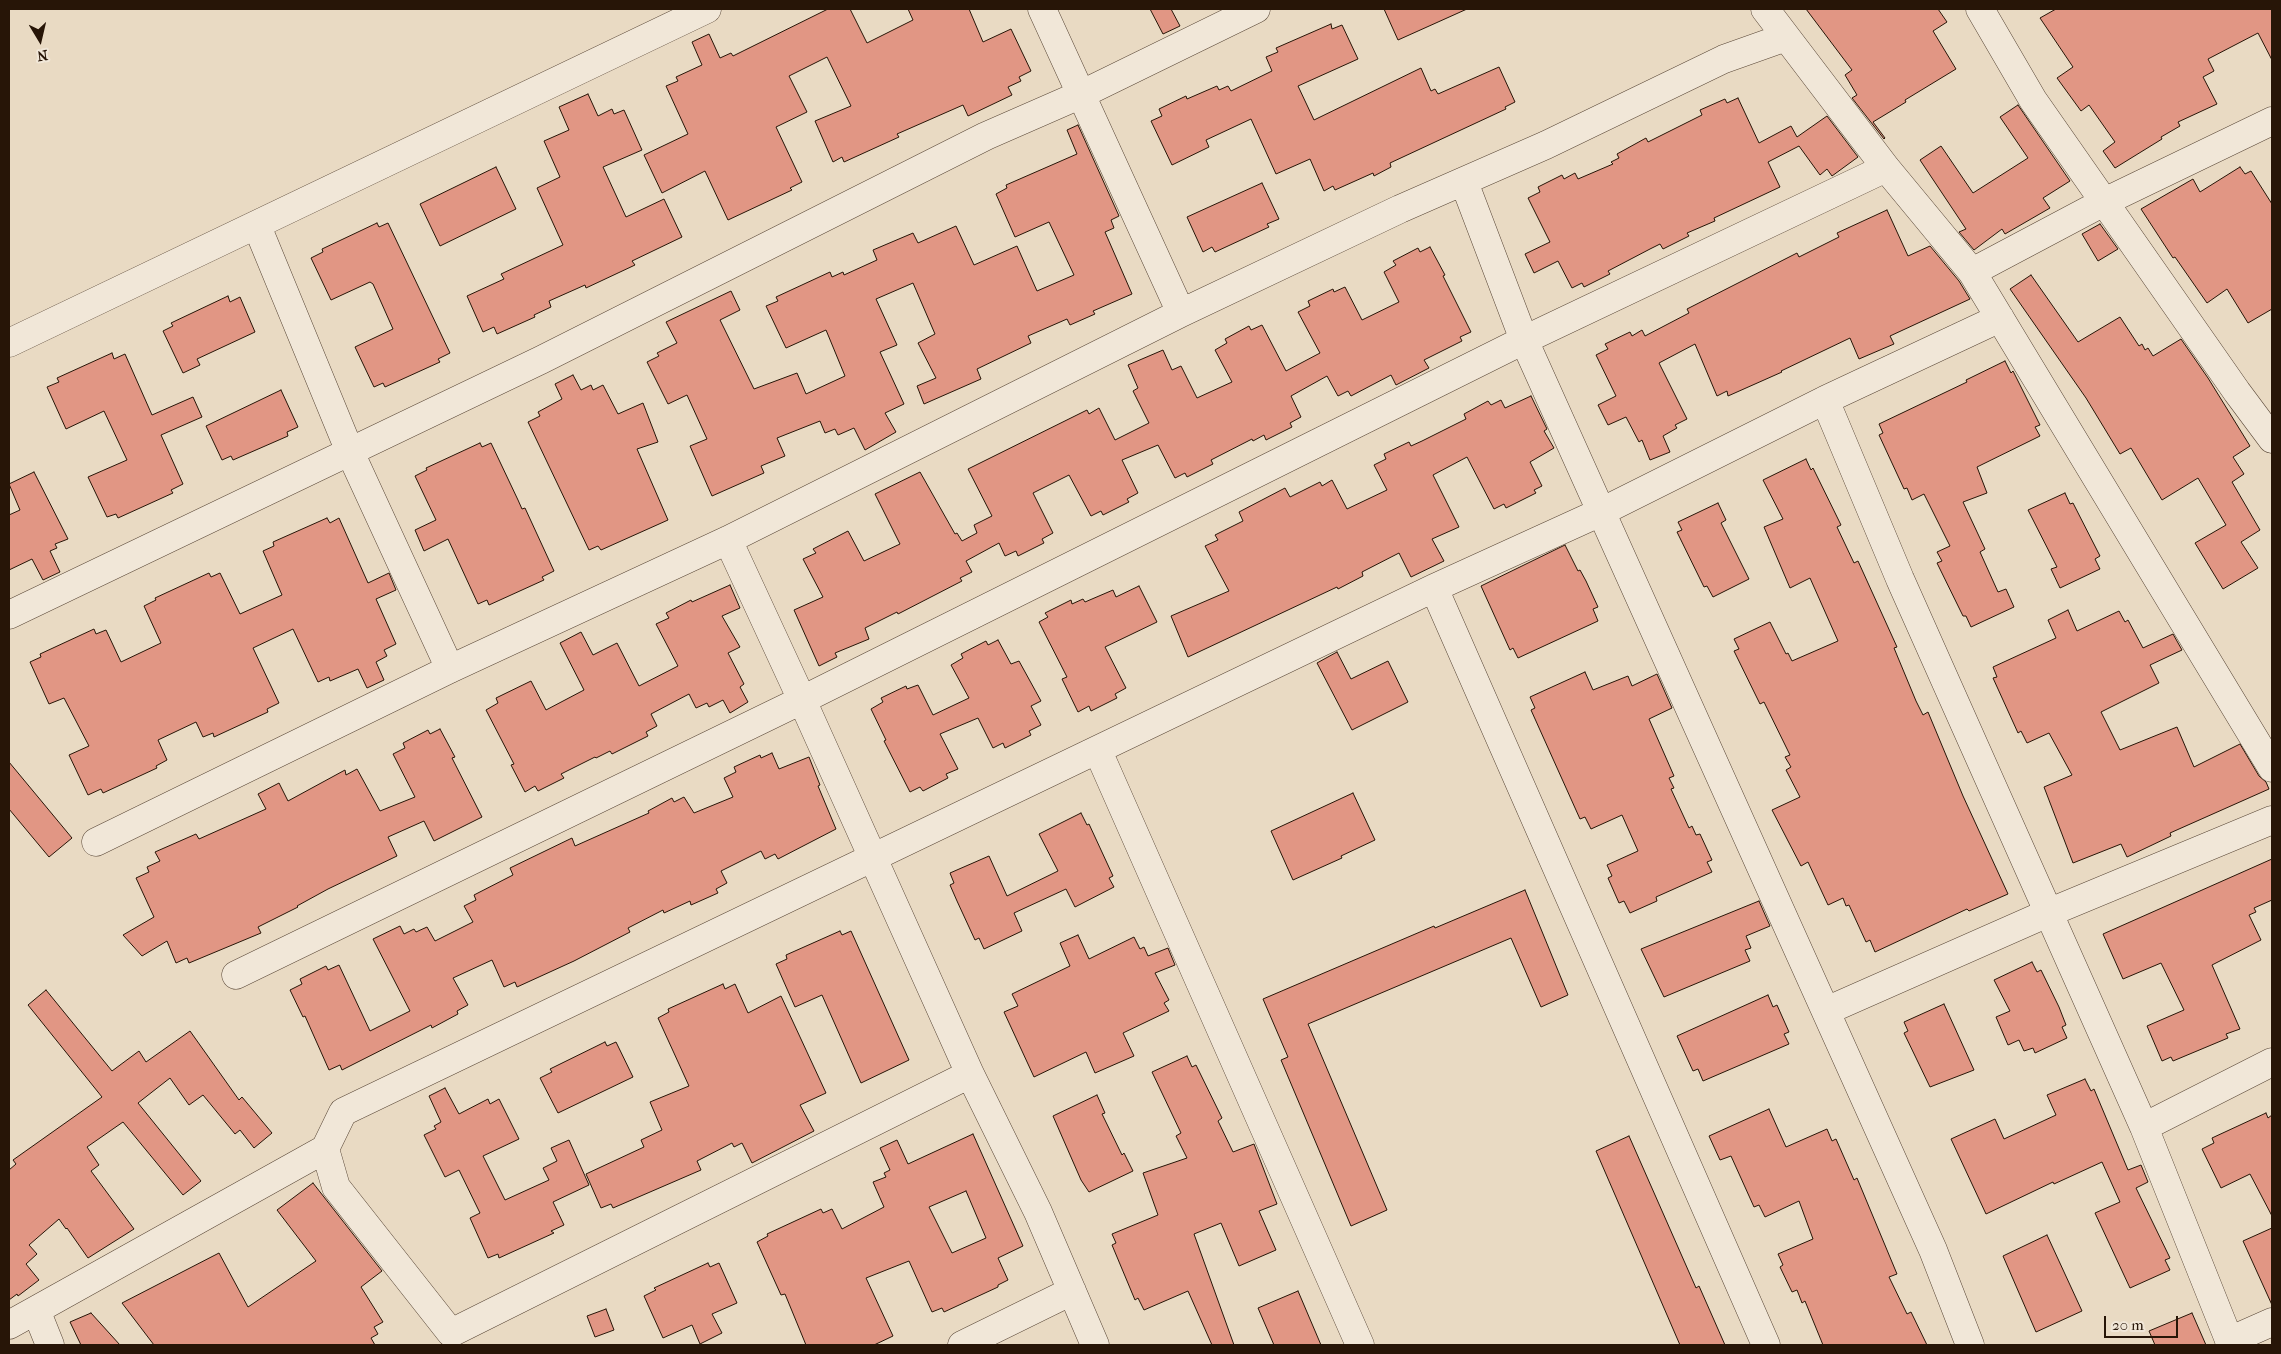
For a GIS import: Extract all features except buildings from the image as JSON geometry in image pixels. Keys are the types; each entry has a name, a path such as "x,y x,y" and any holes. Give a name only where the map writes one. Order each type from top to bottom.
{"street":[{"path":"9,343 257,226 707,9"},
{"path":"1042,9 1181,313"},
{"path":"9,615 541,360 986,136 1082,94 1256,9"},
{"path":"1765,9 1886,168 1972,272 2272,768"},
{"path":"1980,9 2033,100 2237,392 2272,439"},
{"path":"96,842 450,669 728,540 1181,313 1400,209 1546,145 1724,59 1786,37"},
{"path":"1972,272 2104,202 2272,121"},
{"path":"236,974 802,700 1524,340 1886,168"},
{"path":"1464,182 1524,340 1933,1250 1970,1345"},
{"path":"257,226 350,452 450,669"},
{"path":"9,1325 325,1150 343,1112 1434,588 1601,512 1825,400 2000,318"},
{"path":"1825,400 1904,588 2144,1127 2230,1343 2272,1322"},
{"path":"728,540 970,1074 1038,1212 1096,1345"},
{"path":"1434,588 1766,1345"},
{"path":"1098,751 1360,1345"},
{"path":"1826,1011 2048,913 2272,820"},
{"path":"2144,1127 2272,1062"},
{"path":"325,1150 336,1187 451,1333 970,1074"},
{"path":"962,1345 1072,1291"},
{"path":"36,1310 50,1345"}]}
